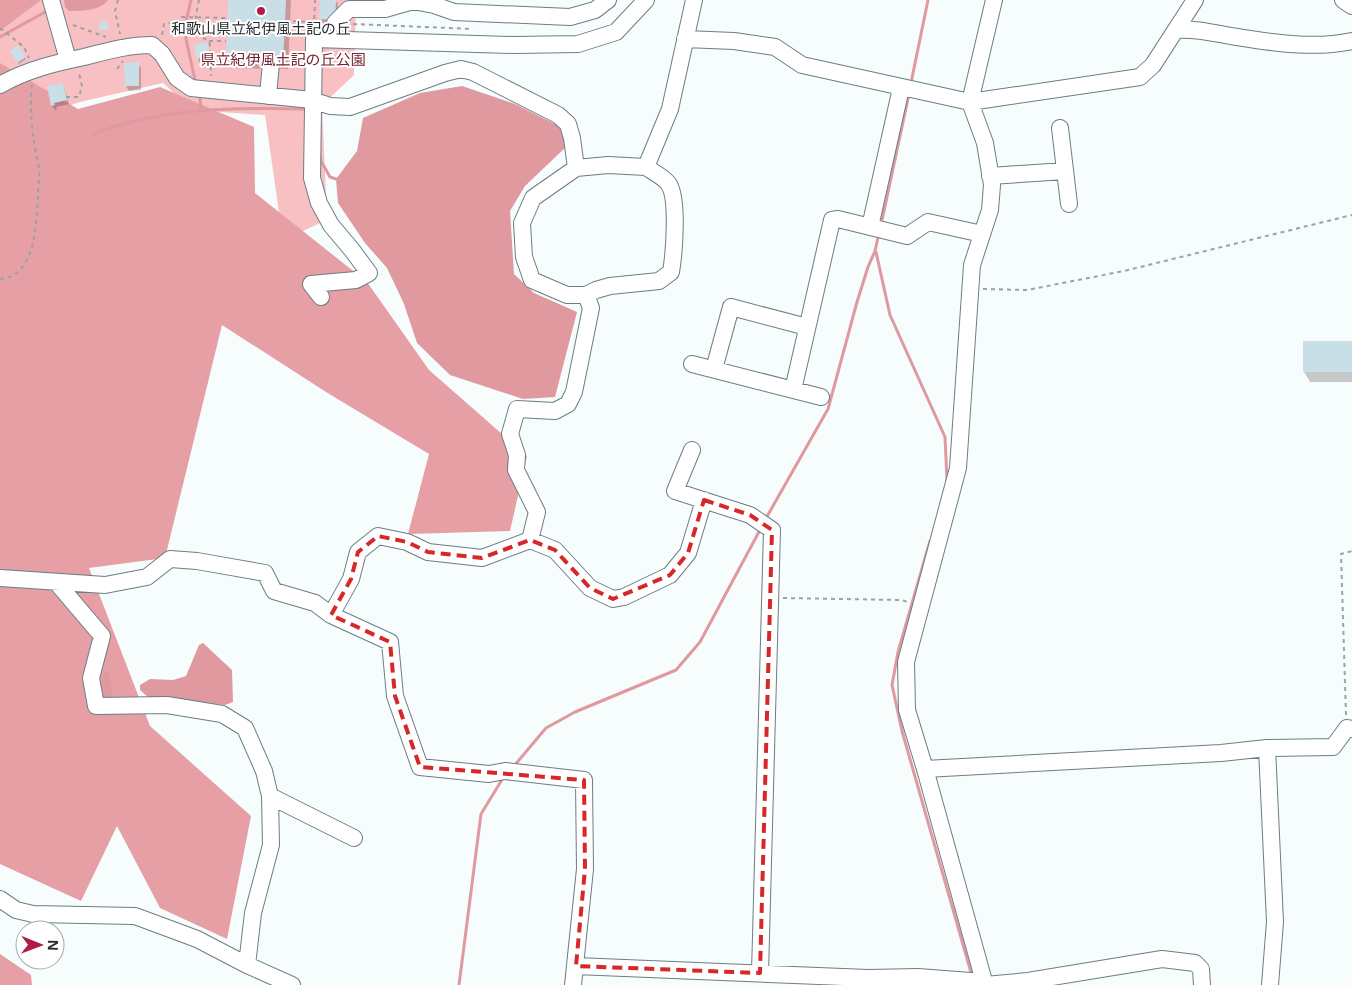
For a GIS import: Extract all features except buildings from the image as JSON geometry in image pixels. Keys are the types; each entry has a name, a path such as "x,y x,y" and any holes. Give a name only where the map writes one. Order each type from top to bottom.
{"street":[{"path":"51,0 56,20 71,60"},
{"path":"335,23 349,9 385,9 413,2 434,5 454,12 570,17 595,10 608,0"},
{"path":"321,297 311,284 356,280 369,273 331,225 318,203 312,178 314,39 514,45 578,44 616,32 646,0"},
{"path":"646,167 670,109 694,0"},
{"path":"985,984 907,710 906,662 958,468 972,265 990,210 992,185 985,143 970,102 994,0"},
{"path":"685,39 734,41 775,47 802,65 970,102 1140,77 1153,65 1195,0"},
{"path":"1343,0 1352,6"},
{"path":"1176,30 1189,29 1246,39 1310,45 1352,41"},
{"path":"0,84 33,70 137,45 152,45 162,54 177,78 191,88 312,100 330,106 350,108 445,73 461,70 473,72 563,119 568,124 572,138 576,168"},
{"path":"268,96 271,63"},
{"path":"870,227 901,88"},
{"path":"1060,128 1069,204"},
{"path":"608,164 646,167 668,184 673,195 675,253 671,272 659,281 610,286 596,290 586,296 567,295 532,280 524,257 522,223 533,198 576,168 608,164"},
{"path":"990,176 1065,171"},
{"path":"793,390 832,220 906,236 928,222 982,234"},
{"path":"530,540 537,512 516,470 517,454 510,434 517,409 555,412 568,404 574,392 591,308 586,296"},
{"path":"714,369 731,307 807,327"},
{"path":"692,364 821,397"},
{"path":"692,450 675,491 750,515 772,530 772,598 760,973"},
{"path":"331,615 351,578 358,552 378,536 407,542 428,552 482,558 530,540 554,550 590,588 613,599 624,597 670,575 688,553 704,500"},
{"path":"0,578 105,585 148,577 170,559 197,561 265,573 274,591 315,603 331,615 390,642 395,696 420,767 489,774 505,771 584,780 584,869 574,985"},
{"path":"57,583 102,636 91,678 96,706 167,705 222,714 245,728 264,771 270,796 271,845 252,913 246,965"},
{"path":"925,769 1221,753 1267,748 1333,747 1349,728"},
{"path":"1267,748 1275,922 1270,985"},
{"path":"270,796 354,838"},
{"path":"0,898 16,910 33,914 135,916 197,939 246,965 292,985"},
{"path":"576,966 715,978 760,973 868,982 918,977 985,984 1028,981 1162,959 1195,963 1200,969 1202,985"}],"path":[{"path":"199,0 196,18 197,30 200,36 208,41 226,41"},
{"path":"314,39 315,0"},
{"path":"162,54 164,24 178,22 180,16 228,18"},
{"path":"56,20 95,32 113,40"},
{"path":"0,28 24,47 33,70 31,110 39,169 37,226 32,248 23,268 9,279 0,280"},
{"path":"208,41 210,45 211,74 217,91"},
{"path":"66,98 79,97 81,92 80,75 71,60"},
{"path":"971,288 1027,290 1124,270 1352,215"},
{"path":"1349,728 1341,554 1352,551"},
{"path":"772,598 901,600"}],"highlighted area":[{"path":"704,500 750,515 772,530 760,973 576,966 585,869 584,780 420,767 395,696 390,642 331,615 351,579 358,552 378,536 407,542 428,552 482,558 530,540 555,550 590,588 613,599 670,575 688,553"}],"green space":[{"name":"県立紀伊風土記の丘公園","path":"0,0 350,0 356,4 354,75 322,105 327,220 283,240 265,115 192,110 163,83 80,102 30,118 0,132"}],"shaded area":[{"path":"0,0 41,0 0,31"},
{"path":"64,0 108,0 105,4 95,8 69,11 65,7"},
{"path":"0,63 78,109 160,87 254,127 255,193 367,282 429,370 527,456 510,531 408,534 429,454 326,392 222,325 165,558 89,568 150,726 251,816 227,939 160,908 117,826 81,901 0,864"},
{"path":"462,86 515,104 563,128 566,147 525,186 510,211 514,274 534,293 577,312 555,397 523,399 450,375 417,343 404,304 387,268 365,243 338,203 336,179 357,151 363,118 420,93"},
{"path":"203,643 232,670 233,702 225,705 149,698 140,690 140,685 150,679 173,680 186,676 199,645"},
{"path":"104,671 108,673 113,692 108,700 100,697"},
{"path":"0,954 15,964 15,970 24,970 31,975 32,985 0,985"}],"waterway":[{"path":"191,0 184,30 195,80"},
{"path":"911,83 928,0"},
{"path":"0,37 45,12"},
{"path":"881,225 909,94"},
{"path":"200,99 201,111"},
{"path":"93,134 118,125 170,114 250,108 304,109"},
{"path":"320,155 321,161 330,177 336,179"},
{"path":"765,520 828,409 857,302 875,251 879,233"},
{"path":"876,252 890,315 945,437 947,480"},
{"path":"514,766 546,728 575,712 676,670 700,642 761,528"},
{"path":"930,541 898,652 892,685 902,731 972,976"},
{"path":"459,985 481,814 503,778"}],"place":[{"name":"和歌山県立紀伊風土記の丘","path":"261,11"}]}
